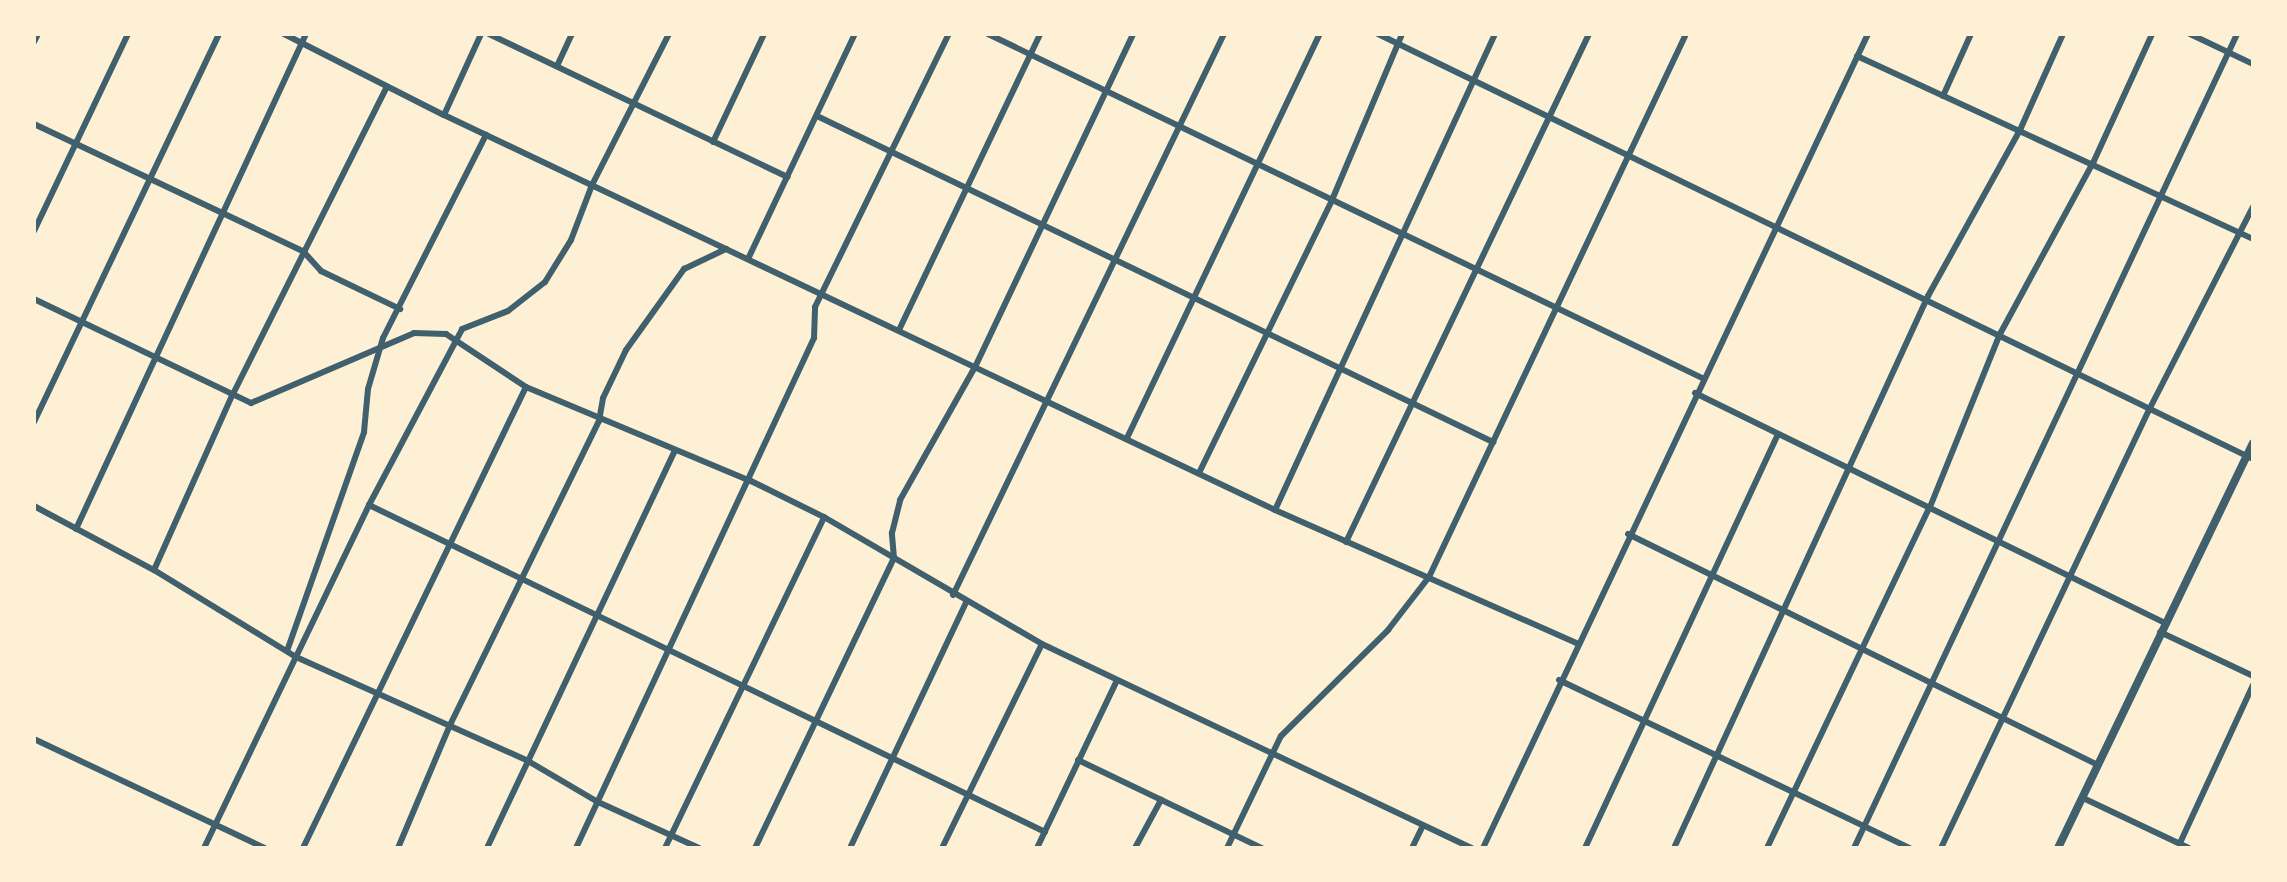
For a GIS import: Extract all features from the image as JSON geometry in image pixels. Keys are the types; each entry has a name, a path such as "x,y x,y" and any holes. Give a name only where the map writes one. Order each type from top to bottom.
{"street":[{"path":"34,42 38,34"},
{"path":"34,231 128,34"},
{"path":"34,422 219,34"},
{"path":"284,34 444,115 1050,400 1275,510 1577,643"},
{"path":"76,529 160,355 306,34"},
{"path":"444,115 481,34"},
{"path":"489,34 788,177"},
{"path":"557,66 572,34"},
{"path":"204,848 369,505 465,325 508,311 540,288 571,240 592,185 669,34"},
{"path":"713,142 764,34"},
{"path":"748,259 855,34"},
{"path":"576,848 751,481 814,338 814,312 822,294 949,34"},
{"path":"988,34 1702,378"},
{"path":"899,330 1040,34"},
{"path":"755,848 818,724 894,558 892,533 900,500 976,365 1039,222 1133,34"},
{"path":"953,595 1117,262 1224,34"},
{"path":"1127,438 1256,161 1320,34"},
{"path":"1378,34 1928,296 2076,373 2250,457"},
{"path":"1199,473 1332,200 1402,34"},
{"path":"1275,510 1405,235 1471,80 1495,34"},
{"path":"1346,542 1480,270 1546,115 1589,34"},
{"path":"1227,848 1270,753 1303,711 1388,630 1429,577 1686,34"},
{"path":"1483,848 1775,223 1868,34"},
{"path":"1943,96 1971,34"},
{"path":"1674,848 1928,296 2020,130 2063,34"},
{"path":"1767,848 1930,507 2000,334 2093,163 2152,34"},
{"path":"2190,34 2253,64"},
{"path":"1854,848 2076,373 2164,197 2237,34"},
{"path":"1857,56 2253,239"},
{"path":"154,570 232,396 387,87"},
{"path":"817,116 1493,442"},
{"path":"34,124 303,251 314,267 400,309"},
{"path":"287,651 364,432 379,350 486,135"},
{"path":"1941,848 2150,408 2253,207"},
{"path":"398,848 450,725 599,421 603,398 626,350 670,286 689,265 726,249"},
{"path":"34,299 82,323 160,355 232,396 259,402 423,331 458,340 526,387 599,421 751,481 824,517 966,603 1042,644 1472,848"},
{"path":"303,848 373,694 526,387"},
{"path":"1695,393 2165,623"},
{"path":"1585,848 1778,435"},
{"path":"2058,848 2160,632 2250,457 2253,443"},
{"path":"487,848 675,451"},
{"path":"369,505 522,581 671,648 742,688 1045,832"},
{"path":"34,506 154,570 296,657 528,761 598,802 699,848"},
{"path":"665,848 824,517"},
{"path":"1628,534 1709,577 1862,648 2098,765"},
{"path":"850,848 894,761 966,603"},
{"path":"2160,632 2253,676"},
{"path":"942,848 1042,644"},
{"path":"1037,848 1117,680"},
{"path":"1559,680 1910,848"},
{"path":"2180,843 2253,685"},
{"path":"34,739 265,848"},
{"path":"1078,760 1262,848"},
{"path":"2083,798 2189,848"},
{"path":"1135,848 1161,800"},
{"path":"1412,848 1423,825"}]}
